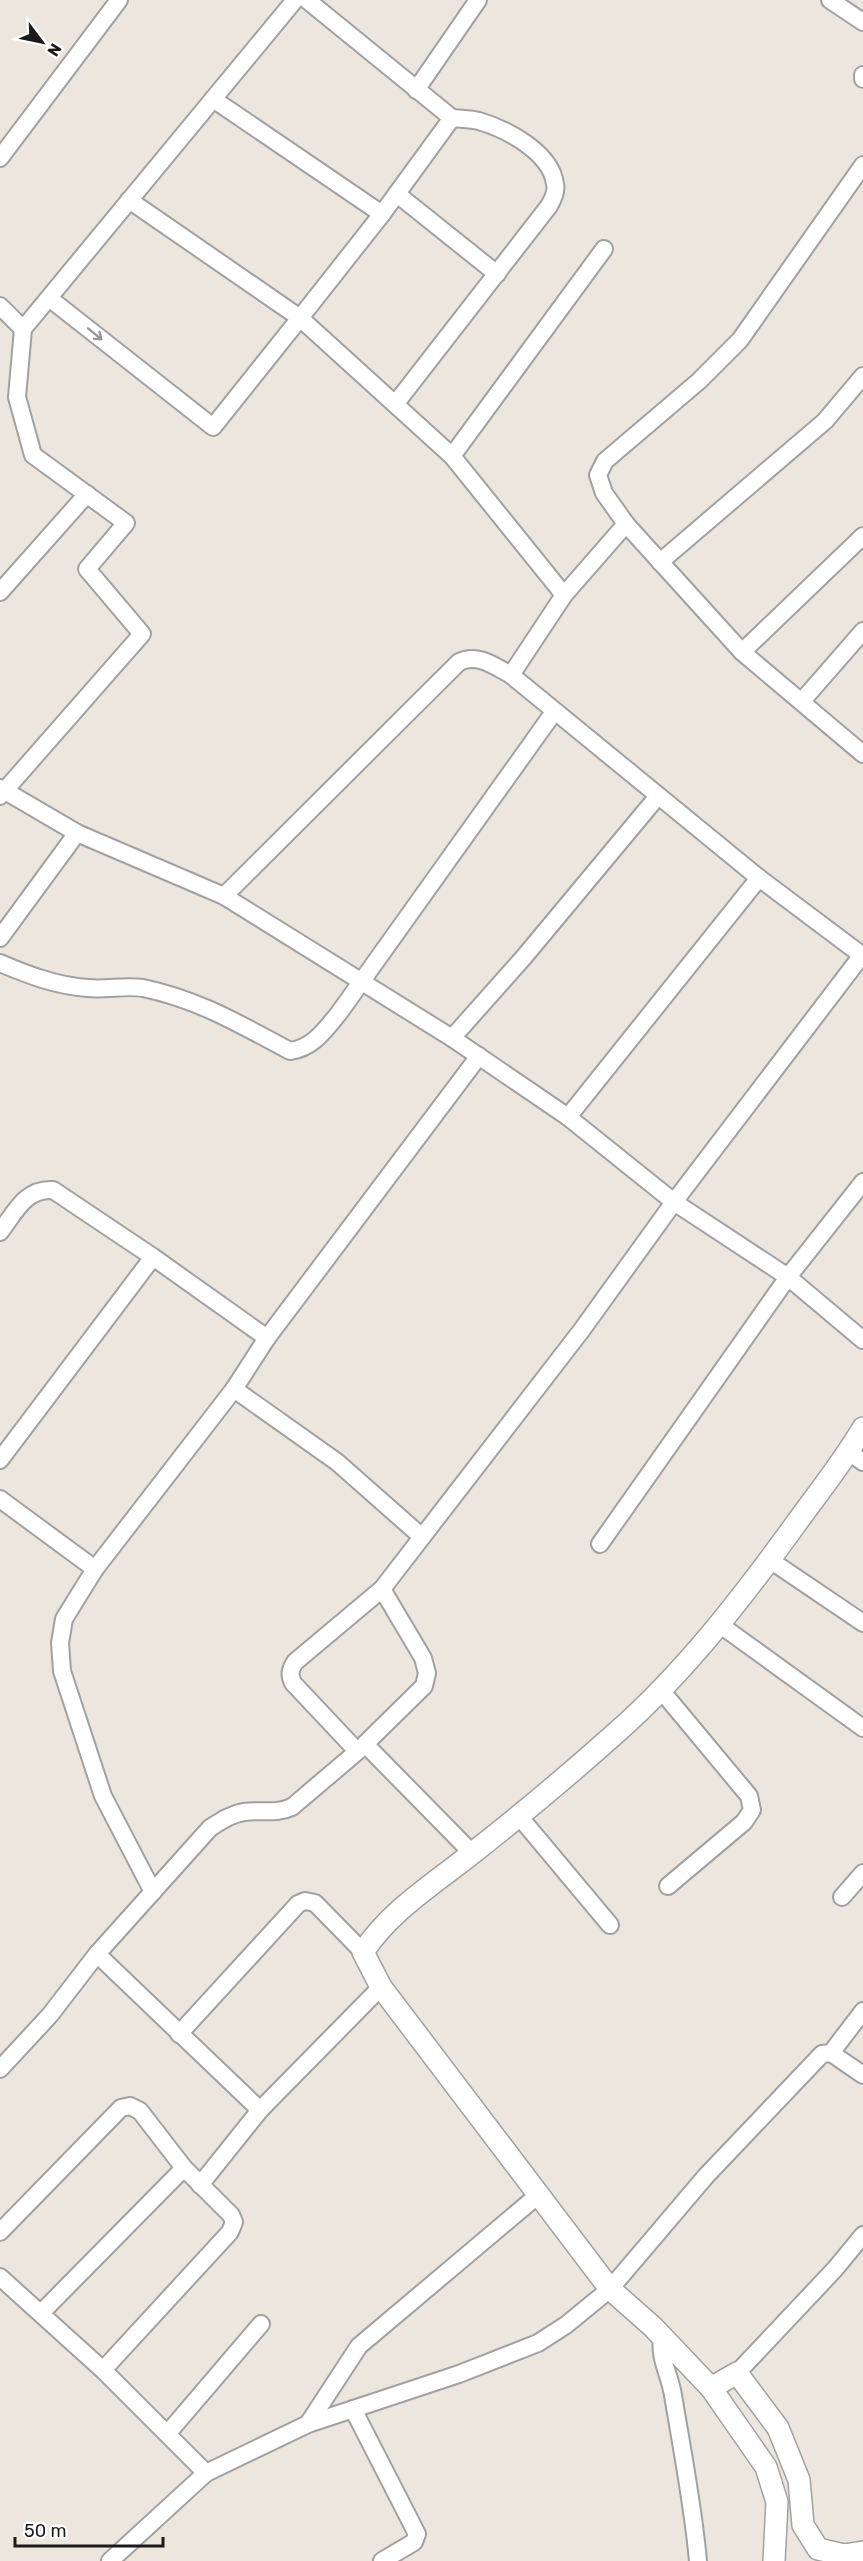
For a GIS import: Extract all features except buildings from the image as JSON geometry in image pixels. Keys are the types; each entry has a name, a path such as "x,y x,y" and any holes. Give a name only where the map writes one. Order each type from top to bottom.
{"street":[{"path":"0,158 119,0"},
{"path":"295,0 23,329 17,397 33,455 126,523 87,568 142,634 2,792 76,833 224,896 362,980 568,1117 674,1202 788,1277 863,1340"},
{"path":"416,90 478,0"},
{"path":"830,0 863,22"},
{"path":"314,2 452,118 477,120 502,130 538,154 550,169 556,184 549,206 396,403"},
{"path":"213,99 382,214"},
{"path":"49,298 213,428 382,214 452,118"},
{"path":"863,165 740,340 699,381 605,461 598,476 604,493 626,524 742,652 863,754"},
{"path":"397,194 497,274"},
{"path":"129,200 300,318 396,403 452,456 564,595"},
{"path":"452,456 604,249"},
{"path":"0,306 23,329"},
{"path":"660,562 825,421 863,376"},
{"path":"0,592 87,494"},
{"path":"512,675 564,595 626,524"},
{"path":"742,652 863,536"},
{"path":"802,701 863,630"},
{"path":"224,896 459,662 470,657 485,660 512,675 554,712 759,878 863,956 674,1202 581,1331 382,1589 295,1662 290,1669 293,1683 472,1853"},
{"path":"0,963 35,978 87,988 139,987 176,996 212,1009 290,1051 306,1047 318,1038 362,980 554,712"},
{"path":"452,1038 532,948 658,796"},
{"path":"0,938 76,833"},
{"path":"568,1117 759,878"},
{"path":"153,1892 104,1796 62,1671 60,1643 64,1619 95,1569 234,1389 267,1338 479,1056"},
{"path":"600,1544 788,1277 863,1182"},
{"path":"0,1232 31,1193 40,1189 52,1190 153,1257 267,1338"},
{"path":"0,1460 153,1257"},
{"path":"234,1389 337,1462 422,1537"},
{"path":"363,1952 405,1905 472,1853 618,1731 660,1689 719,1624 856,1457 863,1428"},
{"path":"0,1499 95,1569"},
{"path":"770,1560 863,1623"},
{"path":"0,2069 50,2015 97,1954 210,1828 229,1815 246,1811 279,1813 292,1807 361,1748 424,1686 427,1673 414,1641 382,1589"},
{"path":"719,1624 863,1728"},
{"path":"660,1689 749,1796 752,1810 744,1822 668,1886"},
{"path":"518,1815 610,1925"},
{"path":"842,1897 863,1873"},
{"path":"178,2034 298,1904 305,1901 315,1903 363,1952 381,1987 537,2196 610,2289 662,2336 711,2388 766,2468 777,2502 774,2556"},
{"path":"97,1954 260,2110"},
{"path":"200,2186 260,2110 381,1987"},
{"path":"831,2053 863,2011"},
{"path":"110,2561 206,2473 308,2424 459,2374 538,2343 566,2325 610,2289 706,2176 822,2054 831,2053 863,2075"},
{"path":"0,2232 121,2108 130,2106 140,2111 184,2168 231,2216 234,2222 231,2232 103,2370"},
{"path":"40,2313 184,2168"},
{"path":"308,2424 359,2346 537,2196"},
{"path":"711,2388 737,2373 835,2269 863,2235"},
{"path":"0,2277 103,2370 206,2473"},
{"path":"168,2433 261,2324"},
{"path":"662,2336 662,2362 672,2389 696,2529 698,2561"},
{"path":"737,2373 778,2428 800,2480 803,2525 818,2549 844,2555 863,2552"},
{"path":"353,2409 417,2534 414,2542 381,2561"}]}
